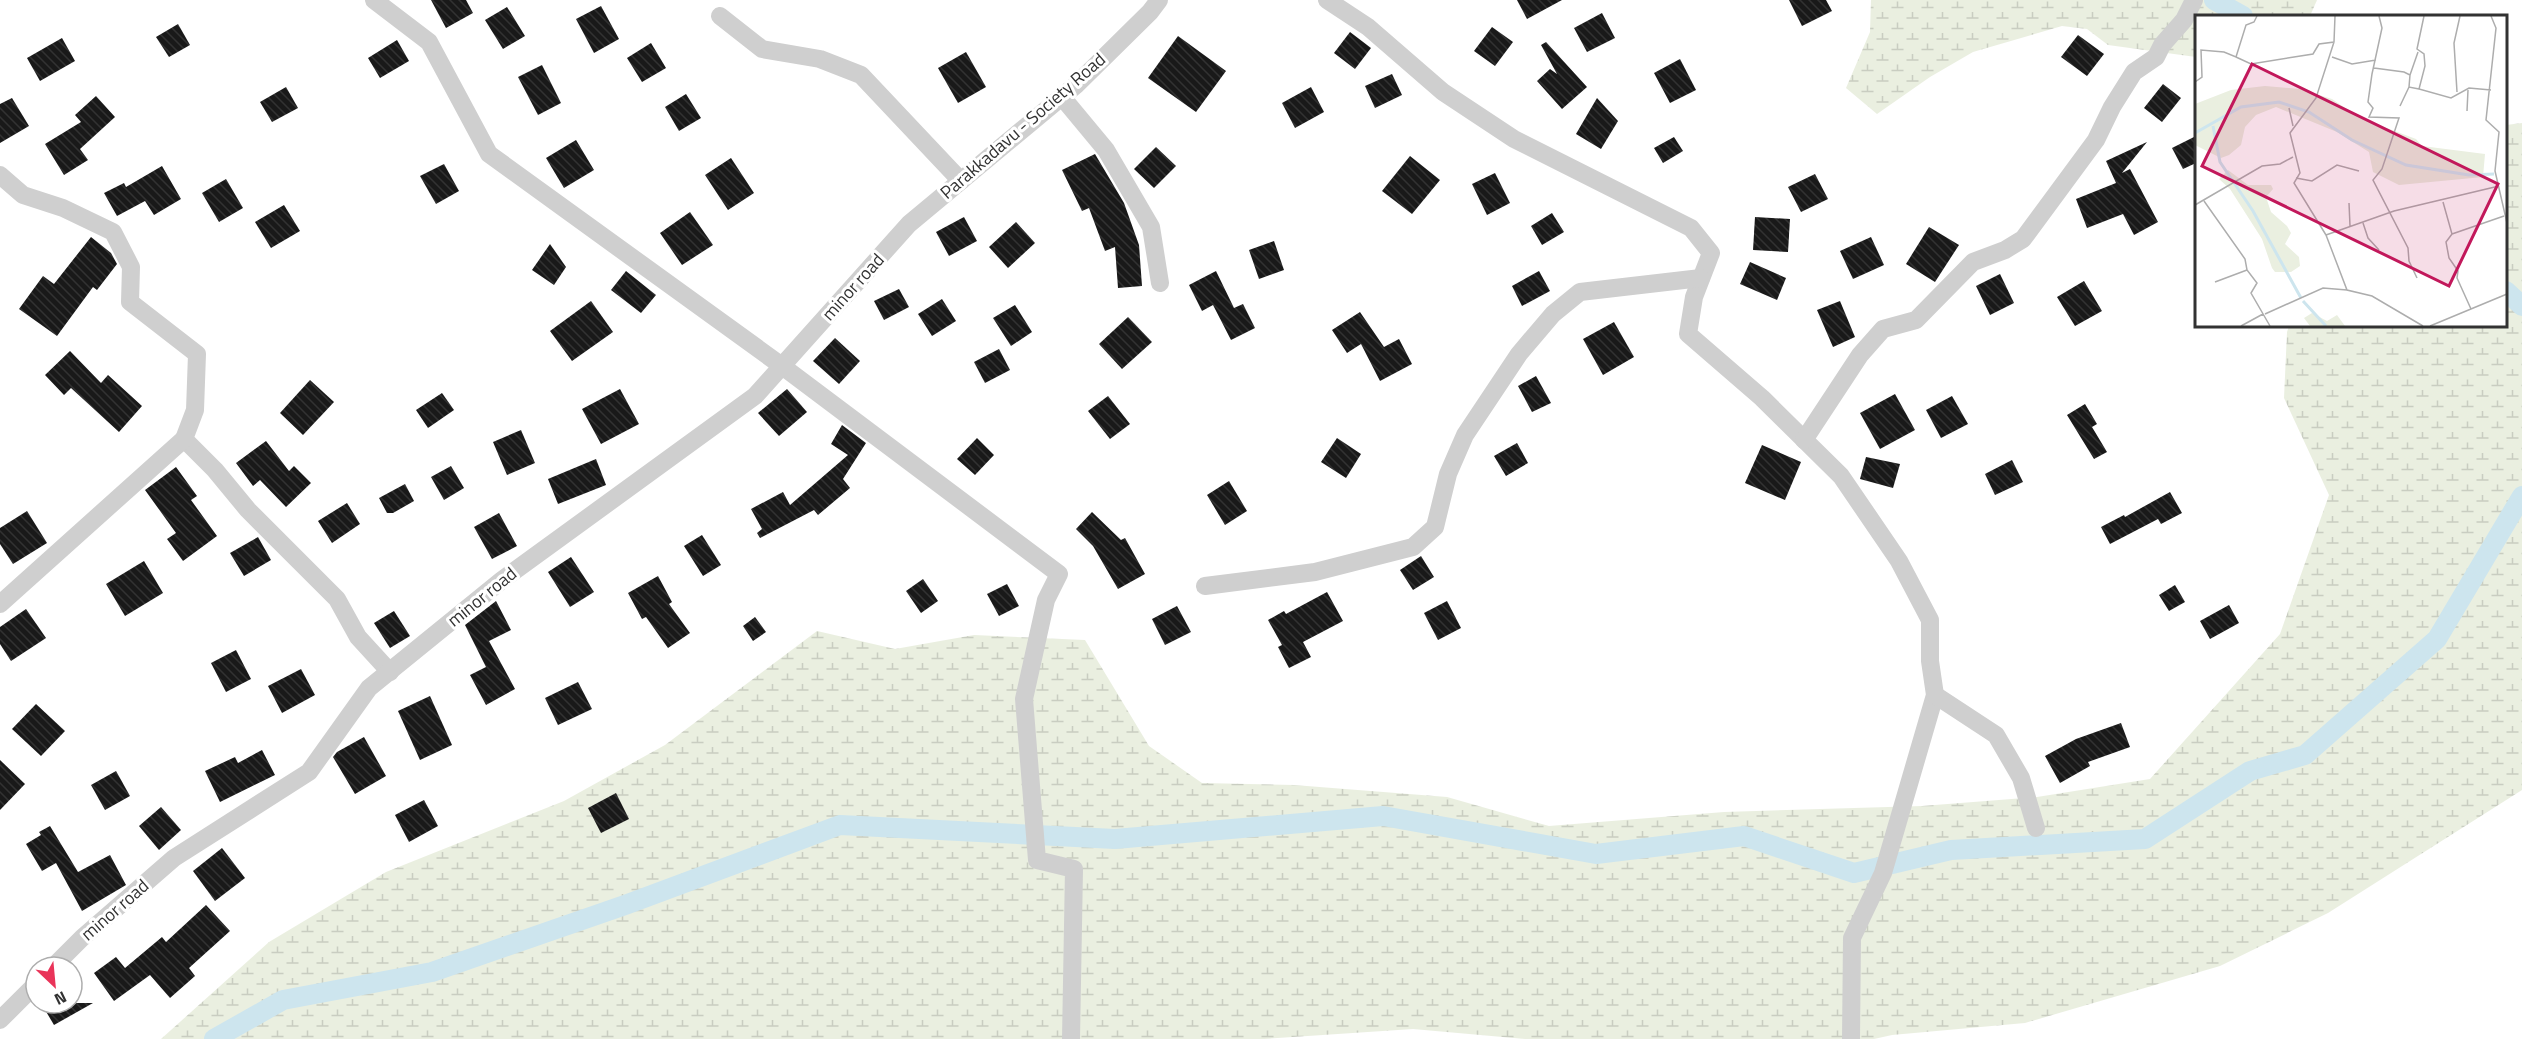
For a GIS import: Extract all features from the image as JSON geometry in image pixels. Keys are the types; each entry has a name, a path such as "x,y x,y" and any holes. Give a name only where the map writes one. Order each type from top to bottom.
{"street":[{"path":"375,0 429,42 489,154 782,366 1059,573 1046,600 1024,699 1037,860 1074,869 1071,1039"},
{"name":"Parakkadavu - Society Road","path":"909,224 1062,97 1150,12 1159,0"},
{"path":"1327,0 1368,27 1443,92 1514,139 1691,228 1711,253 1694,297 1688,334 1762,398 1841,476 1899,561 1930,620 1930,662 1935,695 1885,866 1852,938 1851,1039"},
{"path":"1804,440 1860,355 1883,329 1916,320 1973,262 2006,250 2023,239 2096,140 2134,72 2156,57 2162,45 2184,20 2193,1"},
{"path":"720,15 762,49 819,59 861,75 961,181"},
{"path":"1062,97 1106,150 1151,227 1160,283"},
{"path":"0,175 23,195 63,208 112,232 131,267 130,302 197,354 195,410 184,439 0,604"},
{"name":"minor road","path":"65,955 174,858 309,772 369,688 502,580 755,396 909,224"},
{"path":"1204,586 1316,572 1413,547 1435,527 1448,474 1465,435 1519,354 1553,314 1580,292 1701,278"},
{"path":"184,439 215,470 248,510 337,599 358,637 390,672"},
{"path":"1935,695 1996,735 2021,778 2036,828"},
{"path":"0,1020 24,996"}],"green space":[{"path":"1871,0 2317,0 2310,15 2195,15 2195,57 2108,45 2087,29 2062,26 1973,52 1930,77 1877,114 1846,88 1870,32"},
{"path":"2522,123 2522,790 2328,913 2220,966 2025,1023 1892,1035 1874,1039 1525,1039 1413,1029 1264,1039 161,1039 269,942 386,872 564,801 665,745 817,631 895,649 974,635 1085,640 1149,746 1202,783 1294,785 1447,797 1549,826 1724,812 1922,806 2037,797 2150,779 2280,634 2329,495 2284,398 2289,327 2507,327 2507,125"}],"building":[{"path":"431,0 466,0 473,13 446,28"},
{"path":"1517,0 1562,0 1527,19"},
{"path":"1789,0 1826,0 1832,11 1802,26"},
{"path":"601,6 619,39 594,53 576,19"},
{"path":"507,7 525,36 503,49 485,20"},
{"path":"1602,13 1615,38 1587,52 1574,28"},
{"path":"178,24 190,45 169,57 156,37"},
{"path":"1492,27 1513,42 1495,66 1474,51"},
{"path":"1350,32 1371,48 1355,69 1334,53"},
{"path":"2078,35 2104,54 2087,76 2061,57"},
{"path":"1178,36 1226,71 1196,112 1148,78"},
{"path":"62,38 75,61 40,81 27,58"},
{"path":"397,40 409,61 380,78 368,58"},
{"path":"1546,42 1587,87 1562,109 1537,81 1550,69 1557,74 1541,45"},
{"path":"651,43 666,68 642,82 627,58"},
{"path":"966,52 986,87 958,103 938,68"},
{"path":"1680,59 1696,90 1670,103 1654,73"},
{"path":"542,65 561,103 538,115 518,77"},
{"path":"1392,74 1402,95 1375,108 1365,86"},
{"path":"2163,84 2181,98 2162,122 2144,108"},
{"path":"286,87 298,108 272,122 260,102"},
{"path":"1311,87 1324,112 1295,128 1282,103"},
{"path":"686,94 701,118 679,131 665,107"},
{"path":"96,96 115,117 80,149 88,160 64,175 45,144 81,122 75,115"},
{"path":"12,98 29,126 0,143 0,104"},
{"path":"1597,98 1618,121 1601,149 1576,134"},
{"path":"2195,136 2195,163 2183,169 2172,148"},
{"path":"1674,137 1683,151 1663,163 1654,148"},
{"path":"576,140 594,170 564,188 546,158"},
{"path":"2147,142 2122,173 2130,169 2158,222 2134,235 2123,214 2087,228 2076,199 2116,183 2106,161"},
{"path":"1156,147 1176,166 1154,188 1134,169"},
{"path":"1095,154 1124,203 1139,245 1142,286 1118,288 1115,247 1105,251 1089,208 1082,211 1062,170"},
{"path":"1410,156 1440,180 1412,214 1382,191"},
{"path":"731,158 754,193 728,210 705,175"},
{"path":"444,164 459,191 436,204 420,176"},
{"path":"162,166 181,199 154,215 145,201 117,216 104,193 124,183 126,187"},
{"path":"1495,173 1510,203 1487,215 1472,184"},
{"path":"1815,174 1828,199 1801,212 1788,187"},
{"path":"226,179 243,208 219,222 202,193"},
{"path":"284,205 300,231 271,248 255,222"},
{"path":"690,212 713,245 682,265 660,233"},
{"path":"1552,213 1564,232 1542,245 1531,226"},
{"path":"964,217 977,241 949,256 936,232"},
{"path":"1755,217 1790,219 1788,252 1753,250"},
{"path":"1016,222 1035,243 1008,268 989,247"},
{"path":"1929,227 1959,245 1935,282 1906,264"},
{"path":"91,237 111,253 117,264 97,290 93,287 57,336 19,309 43,276 54,284"},
{"path":"1871,237 1884,265 1853,279 1840,251"},
{"path":"1274,241 1284,270 1259,279 1249,250"},
{"path":"550,244 566,267 554,285 532,270"},
{"path":"1750,262 1786,278 1777,300 1740,284"},
{"path":"626,271 656,295 641,313 611,290"},
{"path":"1216,271 1234,308 1243,304 1255,328 1231,340 1213,305 1202,311 1189,285"},
{"path":"1539,271 1550,291 1522,306 1512,286"},
{"path":"2000,274 2014,303 1990,315 1976,286"},
{"path":"2084,281 2102,311 2075,326 2057,297"},
{"path":"899,289 909,307 884,320 874,301"},
{"path":"942,299 956,321 932,336 918,314"},
{"path":"591,301 613,332 572,361 550,331"},
{"path":"1840,301 1855,337 1833,347 1817,310"},
{"path":"1015,305 1032,332 1011,346 993,318"},
{"path":"1360,312 1384,347 1399,339 1412,364 1380,381 1361,344 1347,353 1332,330"},
{"path":"1128,317 1152,342 1122,369 1099,344"},
{"path":"1614,322 1634,357 1603,375 1583,339"},
{"path":"835,338 860,361 839,384 813,361"},
{"path":"999,349 1010,370 985,383 974,362"},
{"path":"70,351 101,383 108,375 142,406 119,432 71,388 64,395 45,375"},
{"path":"1536,376 1551,403 1532,412 1518,386"},
{"path":"310,380 334,402 303,435 280,413"},
{"path":"620,389 639,424 601,444 582,409"},
{"path":"787,389 807,412 779,436 758,413"},
{"path":"442,393 454,410 428,428 416,410"},
{"path":"1895,394 1915,430 1880,449 1860,413"},
{"path":"1108,396 1130,424 1110,439 1088,411"},
{"path":"1952,396 1968,424 1941,438 1926,410"},
{"path":"2085,404 2097,424 2092,427 2107,452 2094,459 2067,415"},
{"path":"842,425 866,443 843,479 850,488 818,515 814,510 760,538 757,533 762,529 751,509 783,492 790,505 848,455 831,444"},
{"path":"521,430 535,463 507,475 493,442"},
{"path":"977,438 994,455 975,475 957,459"},
{"path":"1337,438 1361,454 1346,478 1321,462"},
{"path":"266,441 289,471 294,466 311,483 286,507 260,480 253,486 236,463"},
{"path":"1517,443 1528,463 1506,476 1494,456"},
{"path":"1762,445 1801,462 1785,500 1745,483"},
{"path":"1866,457 1900,464 1893,488 1860,479"},
{"path":"596,459 606,485 558,504 548,479"},
{"path":"2012,460 2023,482 1995,495 1985,474"},
{"path":"451,466 464,488 444,500 431,477"},
{"path":"176,467 197,496 191,500 217,536 183,561 167,539 176,533 145,490"},
{"path":"1229,481 1247,511 1225,525 1207,495"},
{"path":"405,484 414,501 393,513 387,513 379,498"},
{"path":"2170,492 2182,513 2161,524 2158,519 2110,544 2101,527 2124,515 2125,517"},
{"path":"347,503 360,524 332,543 318,521"},
{"path":"27,511 47,543 13,564 0,544 0,528"},
{"path":"1092,512 1121,540 1125,538 1145,574 1118,589 1093,546 1076,529"},
{"path":"499,513 517,546 492,559 474,527"},
{"path":"702,535 721,565 703,576 684,546"},
{"path":"258,537 271,560 244,576 230,553"},
{"path":"1421,556 1434,577 1413,590 1400,570"},
{"path":"571,557 594,592 570,607 548,572"},
{"path":"144,561 163,593 125,616 106,584"},
{"path":"658,576 672,602 669,604 690,633 668,648 646,617 642,619 628,593"},
{"path":"923,579 938,601 921,613 906,591"},
{"path":"1007,584 1019,606 999,616 987,594"},
{"path":"2175,585 2185,602 2169,611 2159,595"},
{"path":"1327,592 1343,621 1303,642 1311,657 1289,668 1278,647 1282,645 1268,620 1284,611 1286,614"},
{"path":"496,601 511,630 489,641 515,689 486,705 470,675 486,667 465,625"},
{"path":"1447,601 1461,628 1438,640 1424,613"},
{"path":"2229,605 2239,623 2210,639 2200,621"},
{"path":"1177,606 1191,632 1165,645 1152,619"},
{"path":"26,609 46,638 11,661 0,644 0,627"},
{"path":"394,611 410,636 390,648 374,623"},
{"path":"755,617 766,632 753,641 743,626"},
{"path":"236,650 251,679 226,692 211,663"},
{"path":"301,669 315,695 282,713 268,686"},
{"path":"578,682 592,709 558,725 545,698"},
{"path":"430,696 452,745 420,760 398,711"},
{"path":"36,704 65,731 41,756 12,729"},
{"path":"2121,723 2130,747 2088,762 2090,766 2060,783 2045,756 2076,739"},
{"path":"364,737 386,776 355,794 333,757 337,752"},
{"path":"262,750 275,775 220,802 205,771 235,757 238,763"},
{"path":"0,760 25,784 0,810"},
{"path":"116,771 130,796 105,810 91,785"},
{"path":"616,793 629,819 601,833 588,808"},
{"path":"424,800 438,826 409,842 395,815"},
{"path":"161,807 181,830 159,850 139,826"},
{"path":"50,826 78,872 110,855 126,885 82,911 56,863 42,871 26,844"},
{"path":"222,848 245,878 215,901 193,871"},
{"path":"206,905 230,931 189,968 195,976 170,998 150,975 114,1001 94,973 116,957 125,968 162,937 166,942"},
{"path":"84,1003 93,1003 84,1008"},
{"path":"48,1015 72,1015 54,1025"}],"waterway":[{"path":"2214,0 2241,15"},
{"path":"2507,292 2522,306"},
{"path":"214,1039 283,1000 432,972 625,905 840,825 1115,839 1383,816 1596,854 1744,836 1854,873 1951,850 2145,839 2250,771 2305,755 2437,639 2522,496"}]}
